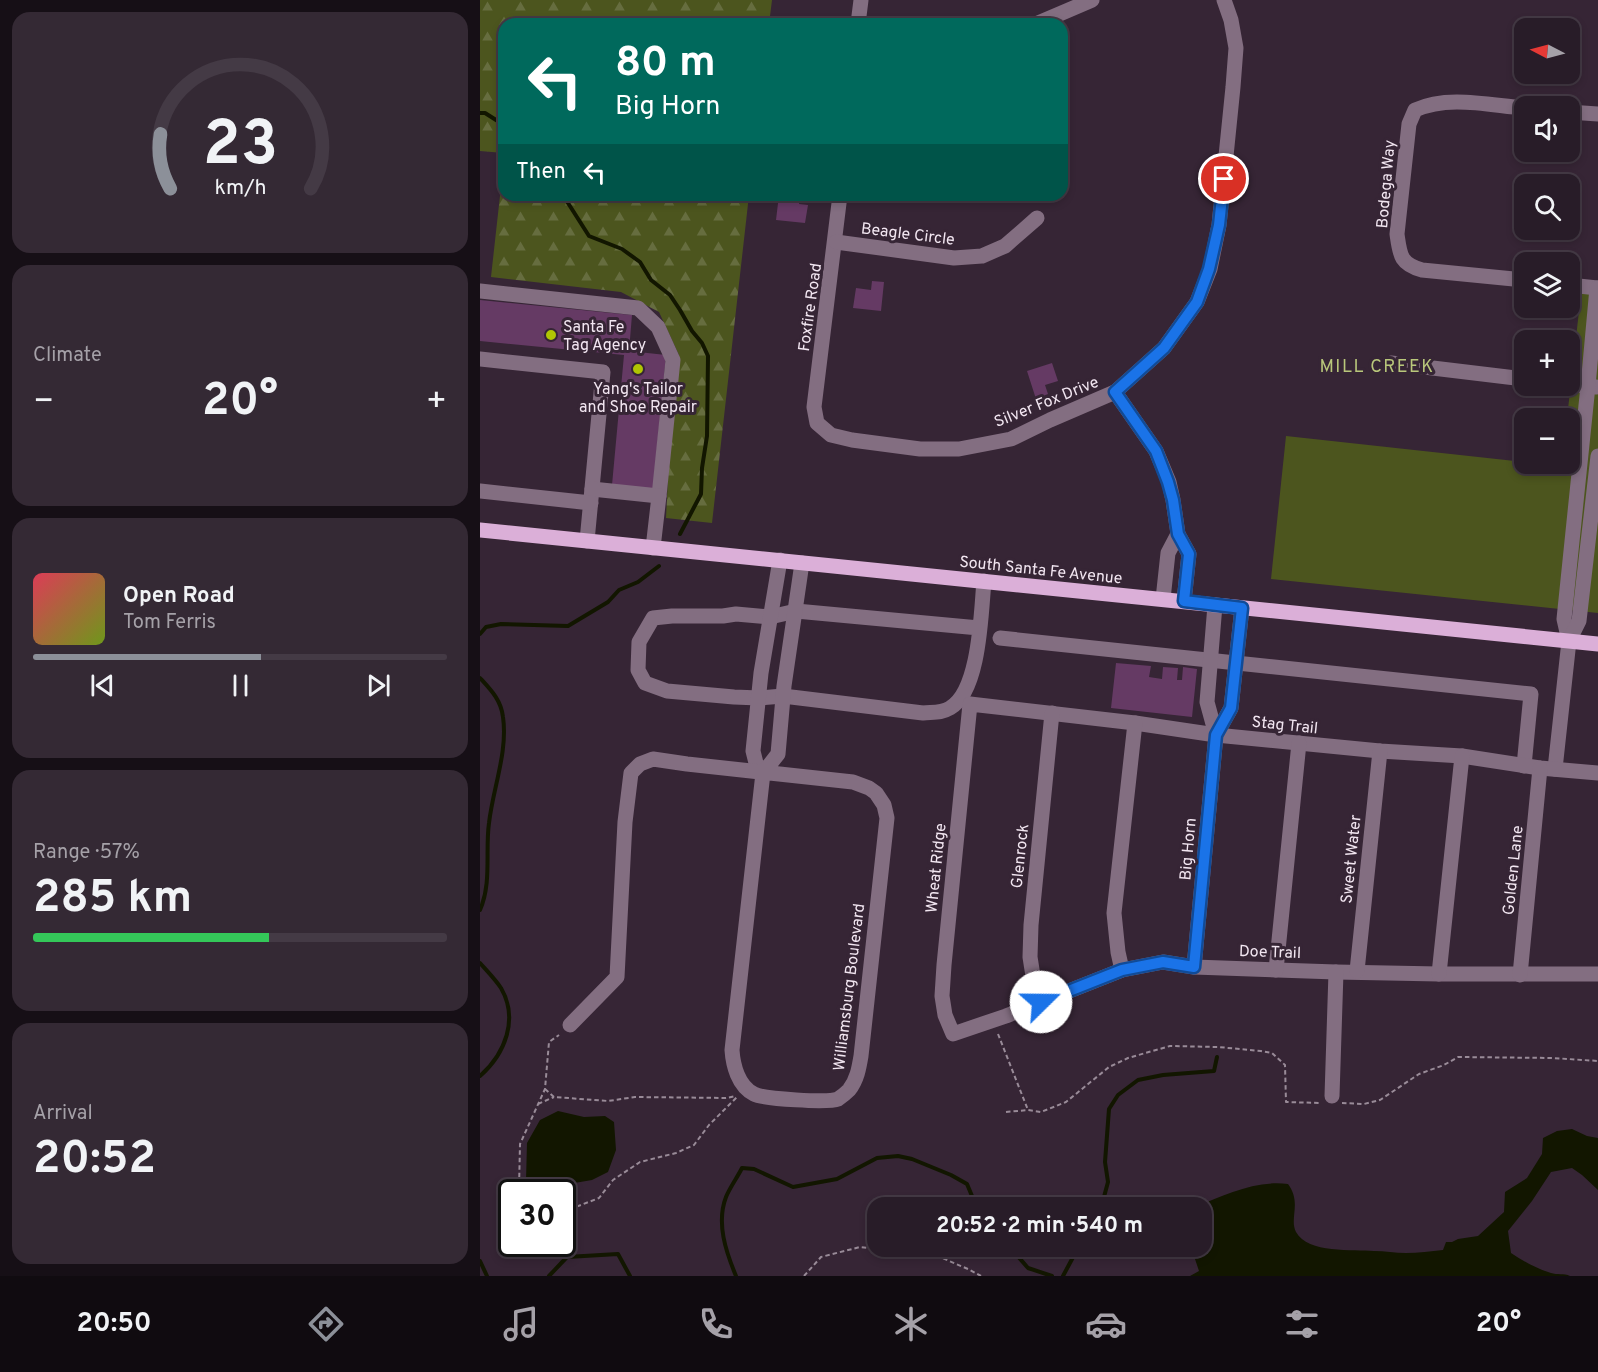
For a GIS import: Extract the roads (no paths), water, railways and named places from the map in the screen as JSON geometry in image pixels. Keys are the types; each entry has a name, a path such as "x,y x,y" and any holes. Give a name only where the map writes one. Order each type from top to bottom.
{"main road":[{"name":"South Santa Fe Avenue","path":"480,530 1598,644"}],"street":[{"path":"859,18 861,0"},
{"path":"1050,18 1092,0"},
{"name":"Silver Fox Drive","path":"816,423 831,435 920,449 959,449 1011,439 1115,392 1164,348 1197,302 1209,269 1219,225 1236,48 1231,20 1224,0"},
{"name":"Bodega Way","path":"1514,107 1448,102 1426,105 1414,110 1408,124 1397,234 1403,261 1412,267 1422,270 1514,279"},
{"path":"1580,113 1598,114"},
{"name":"Foxfire Road","path":"816,423 814,399 839,201"},
{"name":"Beagle Circle","path":"836,242 954,258 982,256 1005,246 1037,218"},
{"path":"1569,641 1564,619 1593,387 1597,288 1580,286"},
{"path":"480,291 638,308 658,327 673,360 653,548"},
{"path":"480,359 603,372 587,541"},
{"path":"1391,363 1514,378"},
{"name":"Silver Fox Drive","path":"1115,392 1156,451 1168,482 1178,534 1189,554 1184,601"},
{"path":"1569,641 1579,621 1598,456"},
{"path":"480,491 591,496 658,496"},
{"path":"1163,599 1168,553 1178,534"},
{"name":"Williamsburg Boulevard","path":"763,773 756,763 753,752 761,673 780,561"},
{"name":"Williamsburg Boulevard","path":"570,1025 617,977 625,822 631,773 640,764 653,759 763,773 862,784 876,793 886,812 858,1076 848,1092 836,1100 772,1098 754,1094 741,1082 734,1066 732,1050 763,773 778,754 783,696 802,563"},
{"path":"979,628 796,611 770,617 736,614 653,618 639,642 638,670 645,683 667,691 759,698 783,696 940,712 951,708 968,685 976,659 984,581"},
{"name":"Big Horn","path":"1194,967 1216,735 1206,702 1215,605"},
{"name":"Big Horn","path":"1216,735 1231,708 1242,608"},
{"path":"1000,638 1530,694 1524,766"},
{"name":"Golden Lane","path":"1520,975 1547,769 1569,641"},
{"name":"Stag Trail","path":"970,704 1216,735 1380,751 1462,756 1547,769 1598,773"},
{"name":"Wheat Ridge","path":"953,1034 945,1015 942,996 970,704"},
{"name":"Glenrock","path":"1041,1002 1030,957 1031,925 1052,713"},
{"path":"1122,970 1114,913 1135,723"},
{"path":"1276,970 1299,743"},
{"name":"Sweet Water","path":"1357,972 1380,751"},
{"path":"1439,974 1462,756"},
{"name":"Doe Trail","path":"953,1034 1122,970 1163,962 1194,967 1336,972 1598,974"},
{"path":"1332,1101 1336,972"}],"waterway":[{"path":"480,113 485,113 498,121"},
{"path":"567,201 589,236 622,249 640,262 651,280 670,295 708,356 707,436 701,494 680,534"},
{"path":"480,634 486,627 501,624 568,626 608,602 619,590 638,582 659,566"},
{"path":"480,678 498,700 504,730 502,757 489,823 486,889 480,910"},
{"path":"480,963 501,988 509,1012 507,1035 502,1047 480,1076"},
{"path":"1104,1197 1108,1182 1105,1162 1109,1109 1118,1095 1138,1080 1163,1075 1214,1071 1217,1057"},
{"path":"736,1276 723,1237 722,1217 726,1197 742,1168 754,1169 793,1187 837,1179 877,1158 898,1156 912,1159 951,1175 967,1184 972,1197"},
{"path":"549,1276 567,1257 618,1254 630,1276"},
{"path":"1018,1257 1028,1268 1052,1276"},
{"path":"1063,1276 1073,1257"},
{"path":"480,1261 487,1276"}],"place":[{"name":"Santa Fe Tag Agency","path":"551,335"},
{"name":"Yang's Tailor and Shoe Repair","path":"638,369"}],"district":[{"name":"MILL CREEK","path":"1377,366"}]}
